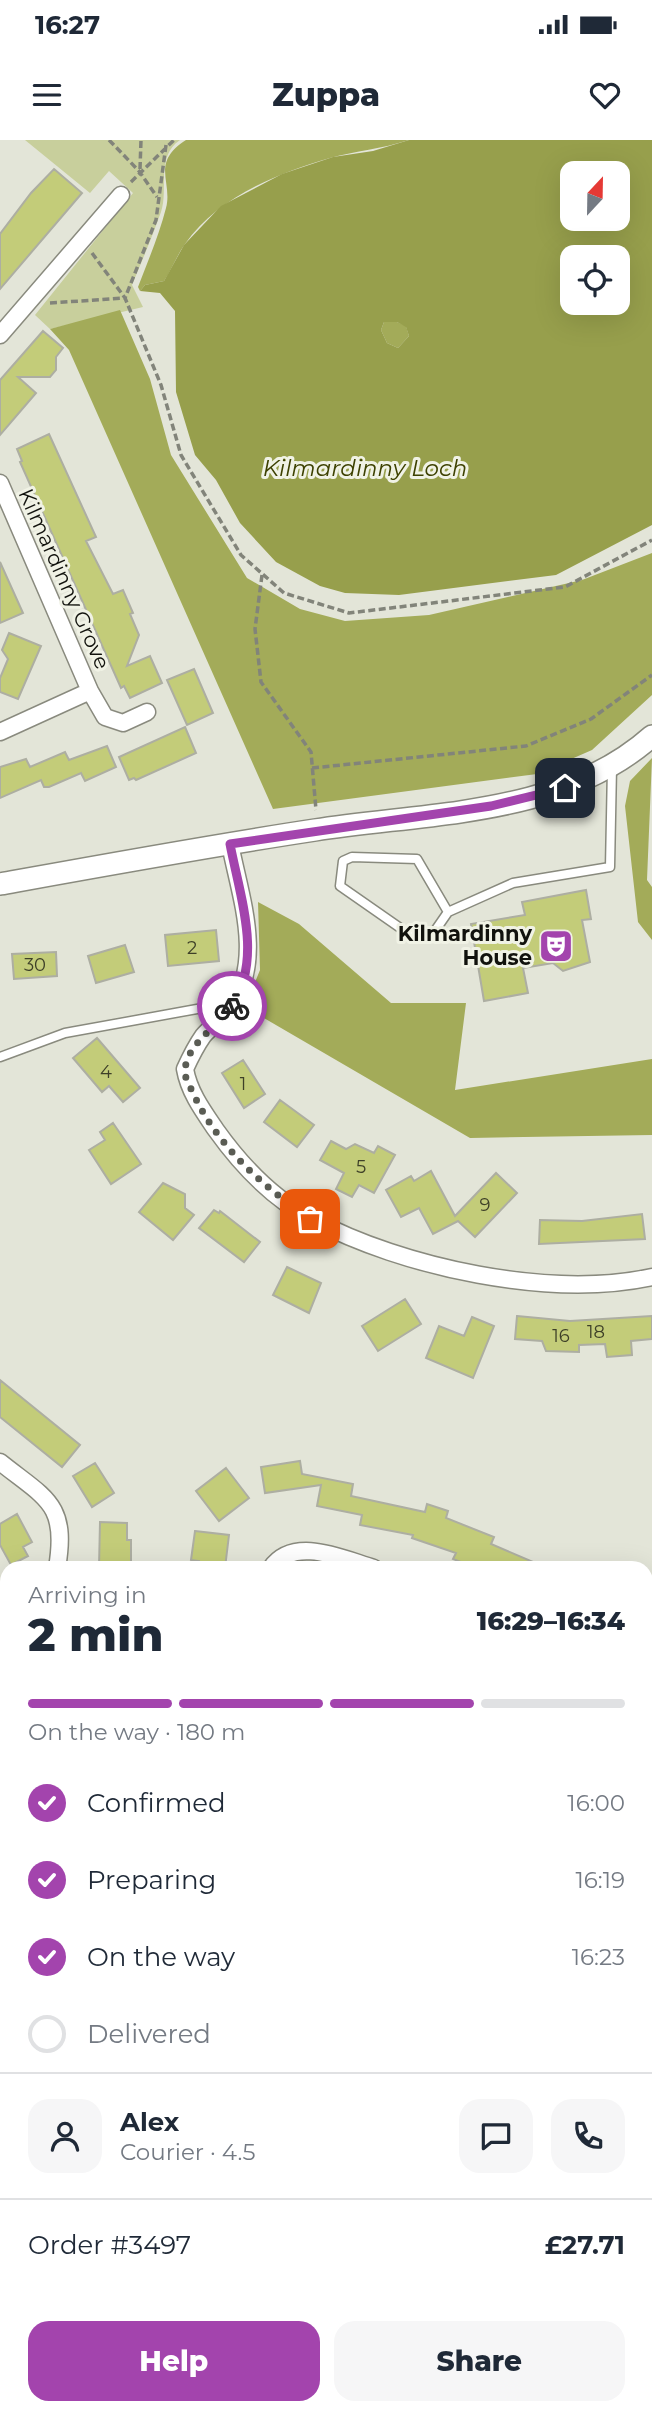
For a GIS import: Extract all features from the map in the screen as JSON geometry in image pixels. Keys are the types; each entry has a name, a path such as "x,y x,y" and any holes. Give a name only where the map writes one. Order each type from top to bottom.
{"street":[{"path":"0,335 121,195"},
{"name":"Kilmardinny Grove","path":"0,483 90,691 106,717 123,723 147,712"},
{"name":"Kilmardinny Grove","path":"0,732 90,691"},
{"path":"0,884 317,829 491,806 548,794 612,767 652,737"},
{"path":"230,844 249,946 249,969 241,993 228,1013 204,1035 185,1069 186,1078 200,1107 236,1157 272,1192 310,1219 391,1252 513,1280 594,1285 652,1277"},
{"path":"0,1462 55,1510 61,1527 58,1561"},
{"path":"277,1561 282,1556 296,1551 313,1551 349,1561"}],"lane":[{"path":"448,912 417,859 352,857 343,861 340,886 406,932 430,938 448,912 513,883 610,867 612,767"},
{"path":"0,1057 65,1033 208,1007 228,1013"}],"path":[{"path":"109,140 139,171 158,197"},
{"path":"139,171 141,140"},
{"path":"121,195 139,171 174,140"},
{"path":"125,298 156,220 166,145"},
{"path":"83,240 125,298 161,385 181,455 241,555 284,593 349,613 565,587 652,540"},
{"path":"27,304 125,298"},
{"path":"262,574 255,629 261,682 311,752 317,829"},
{"path":"312,768 526,746 591,719 652,675"}],"shaded area":[{"path":"25,140 180,140 172,147 165,164 161,212 132,285 143,307 50,329 35,315 133,193 109,171 90,193"},
{"path":"186,140 409,140 310,164 250,189 214,213 199,227 182,248 164,281 145,285 140,291 138,287 166,208 166,165 175,148"},
{"path":"120,310 150,379 171,455 247,578 300,609 345,621 429,615 582,580 652,553 652,695 592,750 537,774 273,809 69,350 50,329"},
{"path":"384,322 397,322 406,326 409,336 398,348 387,343 381,330"},
{"path":"652,758 647,880 652,887 652,940 638,922 625,806 630,781"},
{"path":"258,902 299,924 391,1003 466,1003 455,1090 652,1059 652,1135 470,1138 245,1007 260,970"}],"water":[{"name":"Kilmardinny Loch","path":"409,140 652,140 652,525 556,575 399,595 345,593 320,586 276,562 240,523 216,480 195,455 176,392 175,311 160,293 140,291 145,285 164,281 184,245 221,206 282,174 333,157 373,151","holes":["384,322 397,322 406,327 409,336 398,348 387,343 381,330"]}],"building":[{"path":"54,169 82,193 0,289 0,234 31,193"},
{"path":"43,331 63,348 56,357 56,370 50,377 18,377 36,393 0,435 0,380"},
{"path":"49,434 96,537 86,541 113,594 123,590 133,613 130,614 139,635 127,666 150,656 162,683 130,698 124,686 121,688 20,462 22,461 17,449"},
{"path":"0,562 23,613 0,623"},
{"path":"9,633 41,646 18,699 0,692 0,678 8,659 2,650"},
{"path":"194,669 213,713 187,725 167,680"},
{"path":"185,727 196,753 136,780 129,780 119,757"},
{"path":"107,746 116,767 85,781 81,773 49,787 44,787 41,780 0,798 0,767 26,759 30,767 65,752 69,760"},
{"name":"Kilmardinny House","path":"586,890 591,919 582,920 590,962 563,971 553,963 523,968 528,993 484,1001 471,924 525,915 522,902"},
{"path":"216,930 219,961 168,966 165,935"},
{"path":"125,945 134,972 96,983 88,956"},
{"path":"56,952 57,976 14,979 12,954"},
{"path":"97,1038 140,1088 123,1102 109,1086 102,1092 73,1058"},
{"path":"243,1060 265,1094 244,1108 222,1073"},
{"path":"280,1100 314,1125 297,1147 264,1122"},
{"path":"113,1123 141,1164 111,1184 89,1150 105,1140 100,1132"},
{"path":"331,1141 346,1149 355,1144 374,1153 378,1146 395,1155 374,1193 359,1185 352,1197 336,1189 344,1173 320,1160"},
{"path":"431,1171 455,1216 496,1173 517,1193 475,1237 458,1221 433,1234 419,1208 401,1217 386,1190 411,1176 414,1181"},
{"path":"163,1183 185,1194 185,1208 194,1215 173,1240 139,1212"},
{"path":"214,1210 219,1213 220,1211 260,1242 244,1262 199,1228"},
{"path":"642,1214 645,1239 539,1244 540,1220 582,1221"},
{"path":"287,1267 321,1283 309,1313 273,1295"},
{"path":"405,1299 421,1324 378,1351 362,1326"},
{"path":"517,1316 570,1321 652,1316 652,1339 631,1341 632,1355 607,1357 605,1344 579,1345 579,1352 546,1351 542,1341 515,1339"},
{"path":"472,1317 494,1326 473,1378 426,1358 439,1326 464,1336"},
{"path":"0,1380 80,1445 62,1467 0,1417"},
{"path":"300,1461 302,1474 353,1484 351,1496 425,1512 427,1504 448,1511 446,1518 494,1537 491,1544 531,1561 458,1561 453,1559 456,1553 412,1538 413,1535 360,1525 362,1515 317,1506 321,1485 265,1493 261,1467"},
{"path":"95,1463 114,1493 92,1507 73,1476"},
{"path":"226,1468 249,1498 219,1521 196,1491"},
{"path":"17,1514 32,1542 23,1547 28,1556 19,1561 9,1561 0,1545 0,1524"},
{"path":"100,1522 127,1523 127,1540 131,1540 131,1561 99,1561"},
{"path":"195,1531 229,1535 226,1561 191,1560"}],"way so far":[{"path":"232,1006 204,1035 190,1057 185,1069 186,1078 200,1107 236,1157 272,1192 310,1219"}],"place":[{"name":"Kilmardinny House","path":"556,946"}],"route":[{"path":"232,1006 246,981 249,946 230,844 317,829 491,806 565,788"}]}
